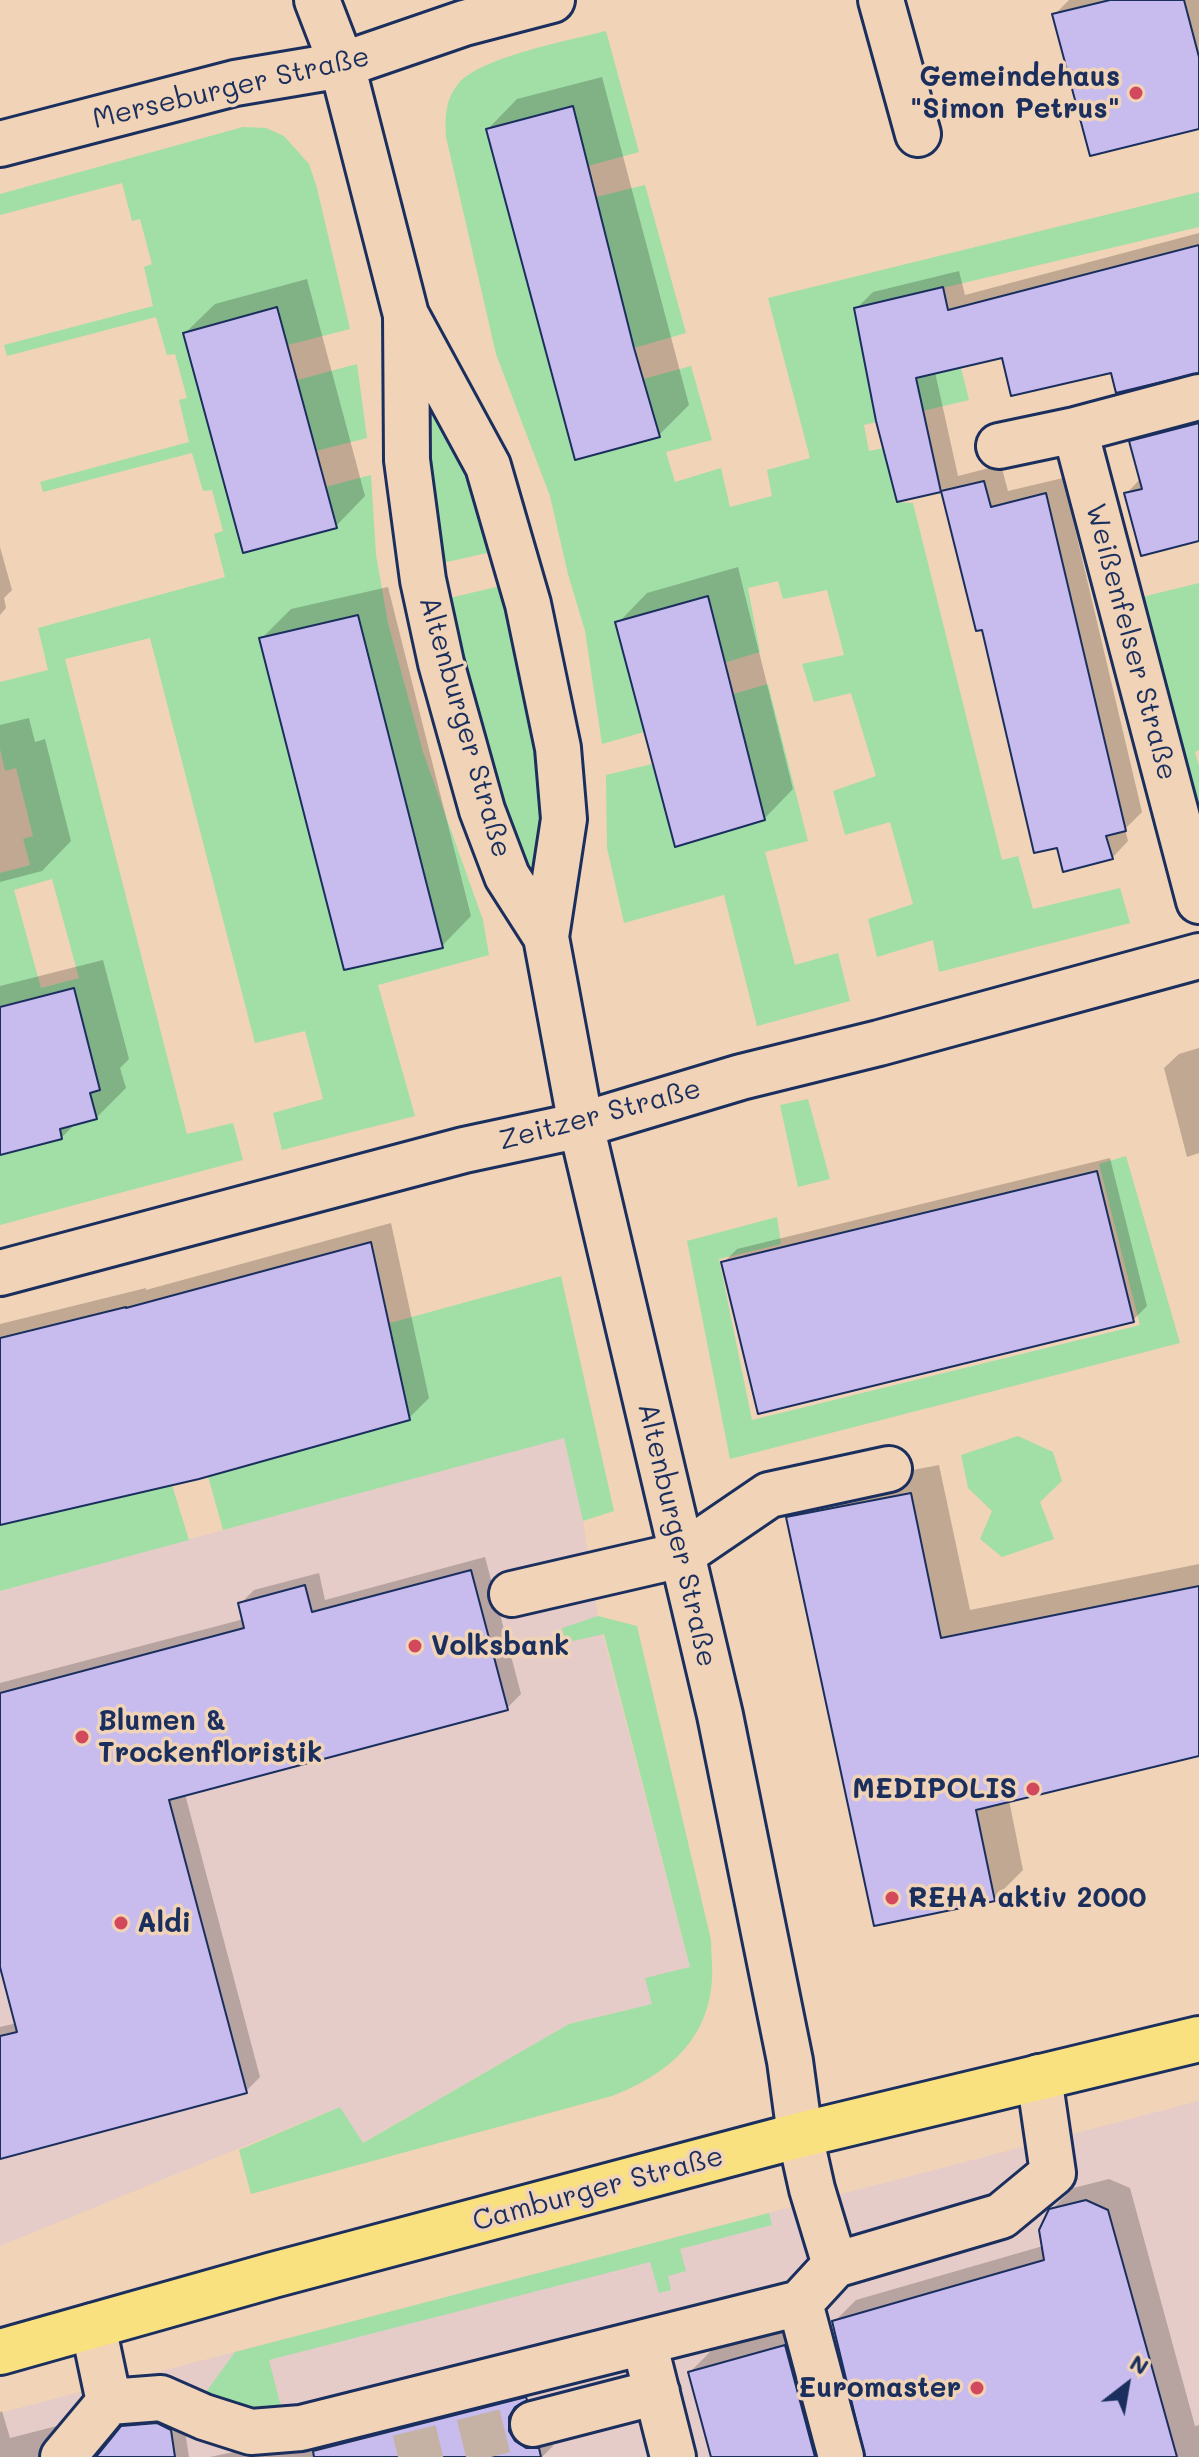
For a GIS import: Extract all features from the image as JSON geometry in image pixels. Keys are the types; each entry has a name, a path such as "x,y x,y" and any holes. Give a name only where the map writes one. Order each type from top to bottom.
{"main road":[{"name":"Camburger Straße","path":"0,2352 273,2275 800,2135 1199,2039"}],"street":[{"name":"Altenburger Straße","path":"317,0 342,65 406,315 407,460 423,580 441,663 482,810 507,876 546,937"},
{"name":"Merseburger Straße","path":"0,144 235,83 342,65 464,23 552,0"},
{"path":"881,0 918,134"},
{"name":"Altenburger Straße","path":"406,315 488,466 528,604 558,748 564,819 546,937 581,1125 720,1715 790,2061 800,2135 814,2198 835,2265"},
{"path":"999,446 1075,430 1199,397"},
{"name":"Weißenfelser Straße","path":"1075,430 1199,901"},
{"name":"Zeitzer Straße","path":"0,1273 464,1150 581,1125 741,1077 1199,956"},
{"path":"512,1594 681,1555 769,1495 889,1469"},
{"path":"63,2457 109,2402 161,2398 204,2417 251,2432 301,2428 800,2303 835,2265 1001,2216 1053,2173 1039,2077"},
{"path":"800,2303 841,2457"},
{"path":"93,2326 109,2402"},
{"path":"644,2342 673,2457"},
{"path":"533,2424 657,2392"}],"shaded area":[{"path":"564,1437 583,1521 598,1616 690,1967 652,2004 569,2024 362,2143 340,2107 0,2246 0,1591"},
{"path":"1199,2101 1199,2457 0,2457 0,2413"}],"green space":[{"path":"606,31 639,152 588,166 573,106 486,129 575,459 660,437 643,379 691,366 712,440 666,452 675,482 721,468 730,507 772,496 767,470 810,458 768,298 1199,192 1199,227 854,309 871,388 961,368 969,400 864,425 869,451 884,448 896,502 913,503 1002,860 1018,856 1033,909 1120,888 1130,923 939,972 933,940 877,957 868,919 913,904 890,822 845,835 833,791 876,776 851,693 814,702 802,664 844,655 827,590 783,599 778,581 748,588 760,652 724,663 708,596 616,622 644,732 602,744 585,631 550,496 496,354 446,137 446,122 451,95 470,74 506,57"},
{"path":"243,127 266,128 284,136 309,164 350,329 288,345 277,307 183,333 325,487 371,475 376,555 388,623 423,752 483,920 489,955 378,985 415,1116 282,1150 273,1113 323,1099 305,1031 255,1043 150,638 65,659 187,1134 233,1123 243,1160 0,1225 0,1155 62,1139 60,1129 97,1119 90,1093 100,1090 83,1022 0,1007 0,873 30,865 23,839 33,836 16,768 5,771 0,749 0,682 48,670 38,628 225,577 214,534 223,531 212,490 203,491 192,453 43,492 40,482 189,442 179,400 187,398 175,354 167,355 156,317 7,356 4,345 153,306 144,267 152,264 140,219 132,221 122,183 0,215 0,194","holes":["52,879 79,978 41,988 14,890"]},
{"path":"645,185 686,333 634,348 596,197"},
{"path":"357,364 367,438 316,451 297,380"},
{"path":"438,413 444,415 500,550 434,565 427,429 432,416"},
{"path":"1199,583 1199,750 1195,752 1199,766 1199,811 1142,597"},
{"path":"509,584 547,801 536,866 529,865 516,849 441,600"},
{"path":"768,684 808,841 765,852 795,965 838,953 850,1001 757,1026 724,895 624,923 607,848 606,775 652,764 675,847 764,820 733,694"},
{"path":"808,1099 830,1179 798,1187 780,1105"},
{"path":"1126,1156 1180,1343 730,1459 687,1241 777,1217 781,1244 719,1259 752,1420 1140,1325 1099,1164"},
{"path":"561,1276 614,1511 583,1521 564,1438 223,1530 208,1476 409,1420 390,1323"},
{"path":"1018,1436 1053,1452 1062,1481 1040,1502 1054,1539 1002,1557 980,1539 992,1511 968,1488 961,1455"},
{"path":"172,1485 189,1540 0,1591 0,1525"},
{"path":"598,1616 637,1626 711,1940 709,2001 693,2038 681,2053 650,2078 612,2096 251,2194 239,2150 340,2107 363,2143 569,2024 652,2004 645,1978 690,1967 604,1634 564,1643 562,1628"},
{"path":"769,2213 772,2225 680,2249 686,2271 668,2276 671,2290 659,2293 650,2262 269,2360 284,2418 208,2403 206,2392 235,2352"}],"building":[{"name":"Gemeindehaus \"Simon Petrus\"","path":"1110,0 1184,0 1199,57 1199,129 1090,156 1052,14"},
{"path":"573,106 634,348 660,437 575,460 486,129"},
{"path":"1199,245 1199,373 1116,393 1111,373 1011,396 1002,358 916,378 941,492 897,502 876,421 854,308 943,287 948,310"},
{"path":"277,307 337,528 243,553 183,333"},
{"path":"1199,423 1199,541 1141,556 1124,493 1142,489 1129,441"},
{"path":"984,481 991,507 1046,493 1126,831 1106,836 1113,859 1063,872 1057,848 1034,853 982,630 976,631 941,491"},
{"path":"708,596 765,820 675,847 615,622"},
{"path":"358,615 443,948 344,970 259,638"},
{"path":"74,988 100,1090 90,1093 97,1119 60,1129 62,1139 0,1155 0,1007"},
{"path":"1097,1171 1134,1322 758,1414 721,1262"},
{"path":"371,1242 410,1420 199,1479 0,1525 0,1338 126,1308"},
{"path":"911,1493 941,1638 1199,1586 1199,1756 976,1810 995,1901 874,1926 786,1517"},
{"path":"471,1570 508,1710 169,1800 247,2093 0,2159 0,2036 17,2032 0,1967 0,1693 244,1628 238,1603 305,1585 312,1612"},
{"path":"1086,2200 1108,2210 1177,2457 865,2457 832,2321 1044,2260 1039,2230 1049,2209"},
{"path":"785,2345 815,2457 711,2457 688,2372"},
{"path":"526,2397 527,2400 515,2407 509,2417 509,2431 515,2441 526,2448 539,2448 541,2457 314,2457 313,2451"},
{"path":"157,2423 171,2430 175,2457 96,2457 121,2426"}],"tunnel":[{"path":"398,2457 533,2424"}],"place":[{"name":"Gemeindehaus \"Simon Petrus\"","path":"1136,93"},
{"name":"Volksbank","path":"415,1646"},
{"name":"Blumen & Trockenfloristik","path":"82,1737"},
{"name":"MEDIPOLIS","path":"1033,1789"},
{"name":"REHA aktiv 2000","path":"892,1898"},
{"name":"Aldi","path":"121,1923"},
{"name":"Euromaster","path":"977,2388"}]}
